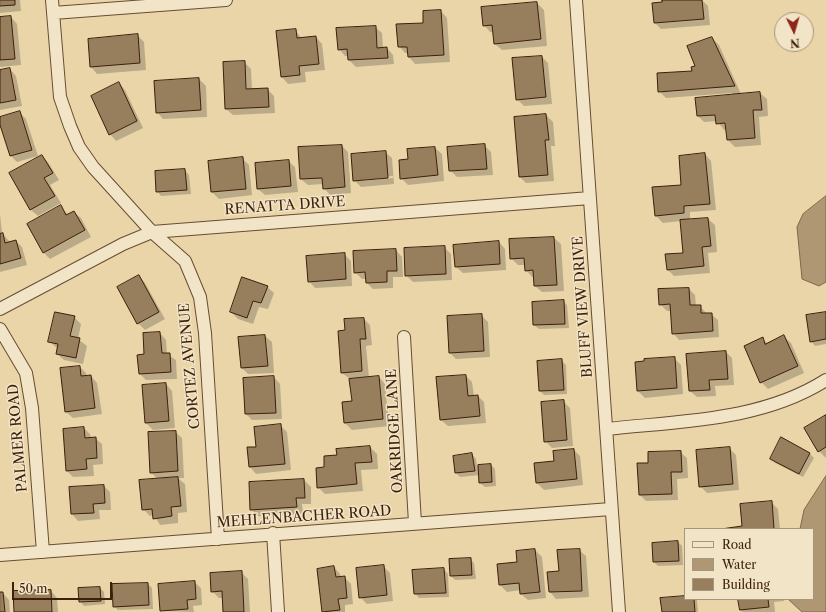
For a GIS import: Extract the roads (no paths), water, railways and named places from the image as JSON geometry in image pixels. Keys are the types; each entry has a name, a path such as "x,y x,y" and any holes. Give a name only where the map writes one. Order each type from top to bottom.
{"street":[{"name":"CORTEZ AVENUE","path":"52,0 60,97 79,147 93,167 152,232 185,261 200,297 205,333 218,539"},
{"path":"53,13 226,0"},
{"name":"BLUFF VIEW DRIVE","path":"576,0 619,612"},
{"name":"RENATTA DRIVE","path":"0,309 123,244 152,232 590,198"},
{"name":"PALMER ROAD","path":"0,329 26,373 32,408 43,552"},
{"name":"OAKRIDGE LANE","path":"404,337 415,523"},
{"path":"607,429 714,417 753,410 795,397 826,380"},
{"name":"MEHLENBACHER ROAD","path":"0,555 611,509"},
{"path":"273,534 278,612"}],"water":[{"path":"826,196 826,282 819,286 802,279 797,227 803,214"},
{"path":"826,476 826,612 802,612 789,600 814,600 814,528 800,528 804,510"}]}
